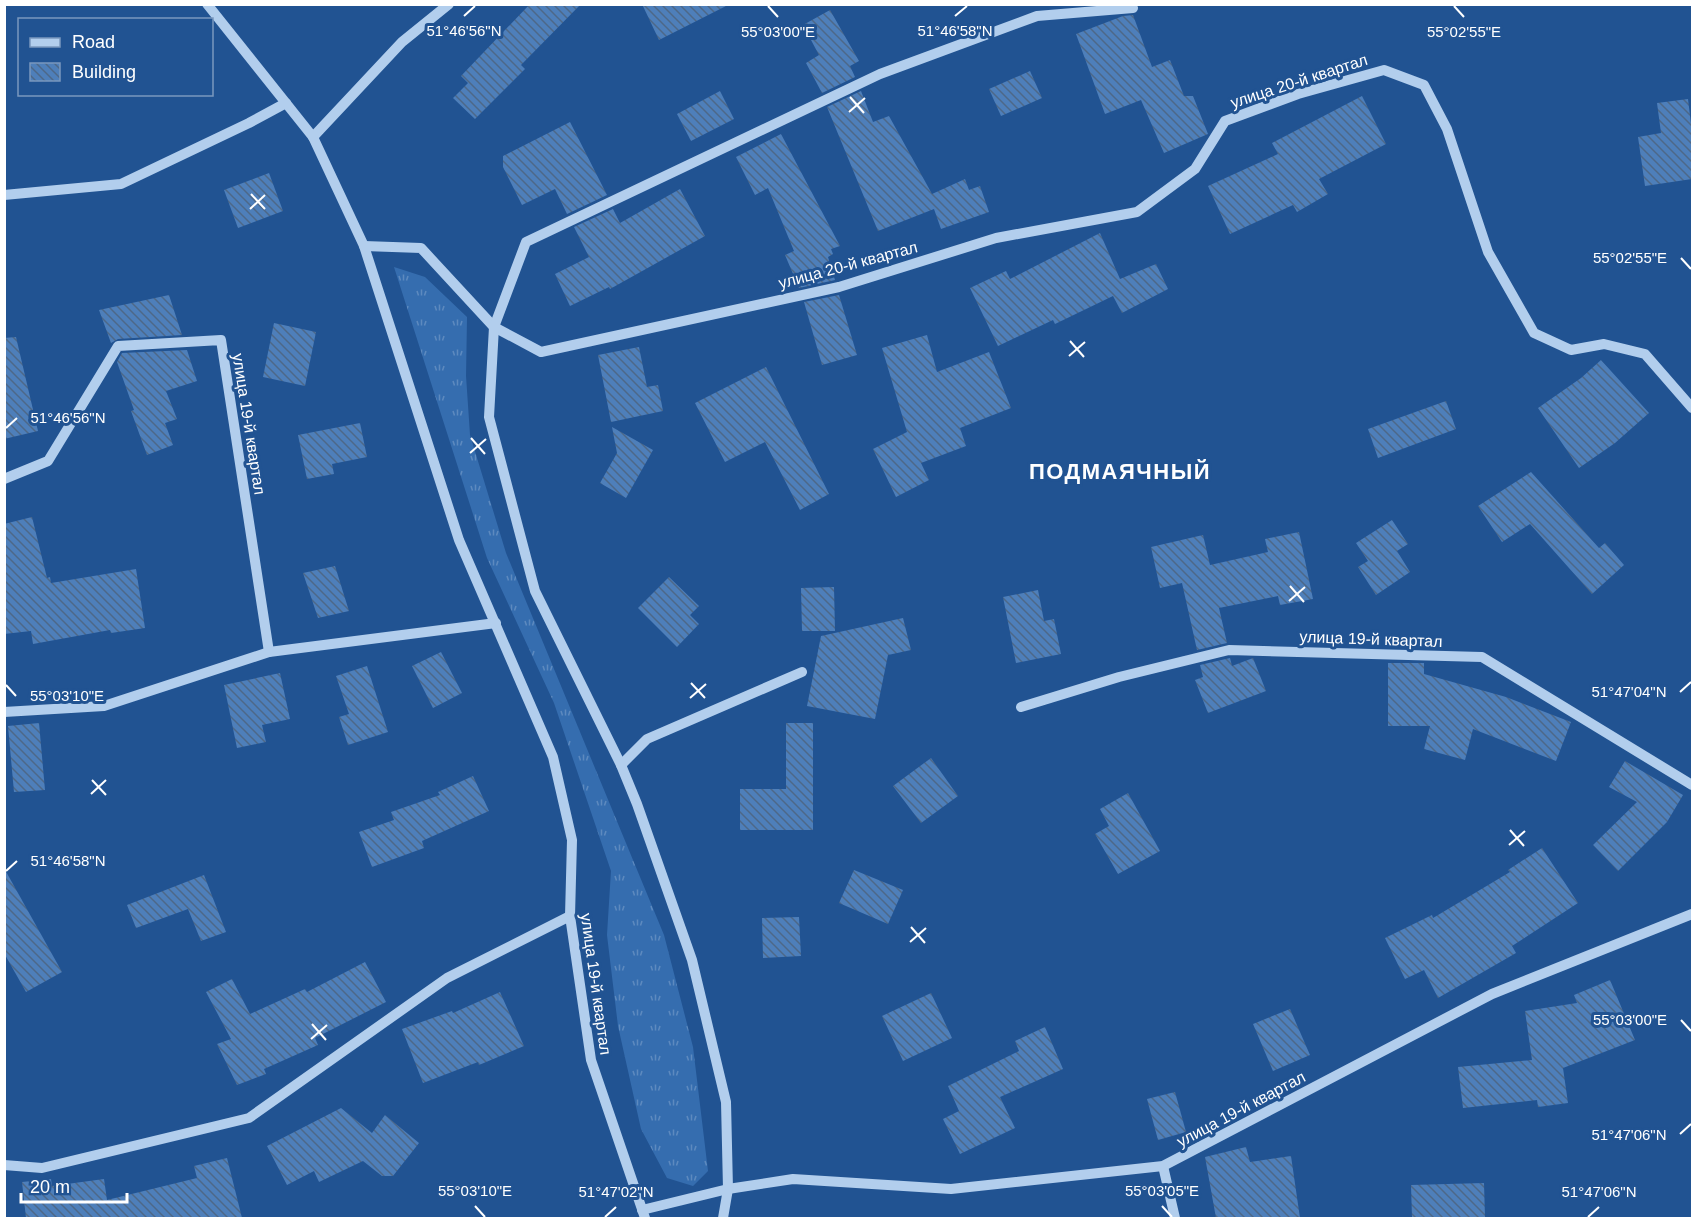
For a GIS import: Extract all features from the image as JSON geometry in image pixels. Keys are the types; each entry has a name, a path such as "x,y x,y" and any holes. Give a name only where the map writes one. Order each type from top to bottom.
{"street":[{"name":"улица 19-й квартал","path":"207,4 313,137 364,246 459,540 553,758 572,840 570,916 591,1060 644,1214 728,1189 793,1179 951,1189 1163,1166 1492,994 1692,914"},
{"path":"313,137 402,42 449,4"},
{"path":"723,1218 728,1189 726,1102 692,960 621,765 535,591 489,417 494,327 526,242 880,74 1037,16 1133,8"},
{"name":"улица 20-й квартал","path":"364,246 422,248 494,327 541,352 839,287 996,238 1137,212 1195,169 1226,121 1298,94 1384,70 1424,86 1447,129 1488,252 1534,333 1571,350 1604,344 1645,354 1692,408"},
{"path":"4,195 122,184 286,103"},
{"name":"улица 19-й квартал","path":"4,479 48,461 118,346 221,340 269,652"},
{"path":"4,712 104,706 269,652 496,623"},
{"name":"улица 19-й квартал","path":"1020,706 1119,677 1229,650 1482,657 1692,785"},
{"path":"621,765 647,739 802,672"},
{"path":"4,1166 42,1168 249,1118 447,978 570,916"},
{"path":"1163,1166 1175,1218"}],"green space":[{"path":"394,267 425,277 467,317 466,376 470,435 506,553 664,935 693,1047 708,1171 693,1186 667,1178 641,1129 618,1026 607,935 611,871 554,703 487,558"}],"building":[{"path":"530,4 581,4 521,65 525,69 475,119 453,98 468,83 461,76"},
{"path":"642,4 730,4 659,40"},
{"path":"830,10 859,61 850,66 855,77 822,93 806,63 819,55 803,25"},
{"path":"1133,15 1152,67 1170,60 1184,96 1193,96 1208,134 1164,153 1141,100 1105,114 1076,34 1123,16"},
{"path":"1030,71 1042,98 1001,116 989,89"},
{"path":"720,91 734,119 691,141 677,114"},
{"path":"861,91 873,122 889,116 932,194 965,179 969,190 980,186 989,212 941,229 934,209 878,231 827,107"},
{"path":"1362,96 1386,144 1319,179 1328,194 1297,212 1293,205 1230,234 1208,186 1278,154 1272,143"},
{"path":"1688,99 1692,132 1692,179 1645,186 1638,137 1661,133 1657,103"},
{"path":"570,122 607,195 567,214 555,189 522,205 503,167 503,156"},
{"path":"781,134 840,246 831,249 833,254 828,257 835,280 799,288 785,255 794,251 768,188 755,195 736,157"},
{"path":"269,173 283,211 238,228 224,190"},
{"path":"680,189 705,236 610,289 609,287 570,306 555,274 589,257 574,227 613,209 620,223"},
{"path":"1100,233 1120,279 1156,264 1168,289 1122,313 1113,296 1055,324 1053,320 998,346 970,288 1006,271 1010,279"},
{"path":"169,295 182,335 118,339 111,343 99,310"},
{"path":"839,295 857,355 822,365 804,302"},
{"path":"274,323 316,332 305,386 263,377"},
{"path":"927,335 937,372 989,352 1011,408 960,428 966,446 921,463 929,480 896,497 873,449 907,432 882,348"},
{"path":"16,337 38,431 4,439 4,338"},
{"path":"639,347 647,387 658,385 663,411 611,422 598,355"},
{"path":"187,350 197,381 166,391 177,419 165,423 173,445 147,455 117,362 122,353"},
{"path":"1601,360 1649,413 1615,443 1579,468 1538,408 1581,378"},
{"path":"766,367 829,494 800,510 765,442 725,462 695,403"},
{"path":"1446,401 1456,429 1378,458 1368,429"},
{"path":"360,423 367,457 332,464 334,474 307,479 298,435"},
{"path":"612,427 653,450 626,498 600,483 617,453"},
{"path":"1531,472 1599,548 1605,543 1624,565 1592,594 1530,524 1502,542 1478,506"},
{"path":"32,517 47,578 50,577 51,583 136,569 145,628 111,633 110,630 33,644 31,631 4,634 4,524"},
{"path":"1392,520 1408,544 1397,551 1410,572 1376,595 1358,567 1368,561 1356,543"},
{"path":"1299,532 1313,599 1280,605 1278,596 1219,608 1227,643 1197,650 1182,583 1160,588 1151,547 1203,535 1210,565 1268,552 1265,539"},
{"path":"335,566 349,611 318,618 303,573"},
{"path":"669,577 699,606 690,615 699,624 677,647 638,608"},
{"path":"834,587 835,631 802,631 801,588"},
{"path":"1038,590 1044,621 1054,619 1061,654 1016,663 1003,597"},
{"path":"903,618 911,650 888,655 875,719 807,706 821,636"},
{"path":"441,652 462,693 433,708 412,666"},
{"path":"1230,658 1232,666 1253,658 1266,691 1208,713 1195,680 1203,677 1200,665"},
{"path":"1388,663 1424,663 1424,674 1506,697 1571,722 1556,761 1473,729 1465,760 1424,749 1430,726 1388,726"},
{"path":"367,666 388,732 348,745 339,717 349,714 336,676"},
{"path":"280,673 290,719 262,725 266,742 237,748 224,685"},
{"path":"39,723 45,790 14,792 8,726"},
{"path":"786,723 813,723 813,830 740,830 740,789 786,789"},
{"path":"931,758 958,796 921,823 893,786"},
{"path":"1625,761 1683,795 1667,822 1618,871 1593,845 1637,802 1609,787"},
{"path":"473,776 489,811 422,841 424,848 372,867 359,832 394,820 391,812 440,795 438,792"},
{"path":"1128,793 1160,851 1118,874 1095,834 1109,826 1100,809"},
{"path":"1542,848 1578,903 1512,946 1516,953 1438,998 1424,970 1405,979 1385,938 1432,915 1433,918 1510,872 1508,870"},
{"path":"4,868 62,972 26,992 4,953"},
{"path":"854,870 903,890 888,924 839,903"},
{"path":"204,875 226,932 201,941 188,909 136,928 127,905"},
{"path":"799,917 801,956 763,958 762,918"},
{"path":"365,962 386,1002 315,1038 318,1045 264,1069 266,1074 237,1085 217,1044 231,1039 206,992 232,979 250,1014 305,989 307,992"},
{"path":"1610,980 1635,1040 1563,1068 1568,1103 1538,1107 1537,1100 1463,1108 1458,1067 1532,1060 1525,1011 1577,1003 1574,995"},
{"path":"500,992 524,1046 479,1065 478,1062 423,1083 402,1029 452,1011 453,1013"},
{"path":"931,993 952,1038 903,1061 882,1016"},
{"path":"1290,1009 1310,1055 1273,1071 1253,1024"},
{"path":"1045,1027 1063,1069 1000,1097 1015,1128 960,1154 943,1119 959,1111 948,1086 1019,1051 1015,1041"},
{"path":"1175,1092 1186,1132 1158,1140 1147,1099"},
{"path":"341,1108 372,1133 385,1115 419,1143 393,1176 382,1176 363,1161 319,1182 314,1171 287,1185 267,1146"},
{"path":"1246,1147 1250,1162 1291,1156 1300,1218 1216,1218 1205,1157"},
{"path":"227,1158 242,1218 26,1218 22,1182 51,1179 52,1186 104,1179 107,1200 197,1178 194,1166"},
{"path":"1484,1183 1485,1217 1412,1218 1411,1185"}],"district":[{"name":"ПОДМАЯЧНЫЙ","path":"1120,471"}]}
